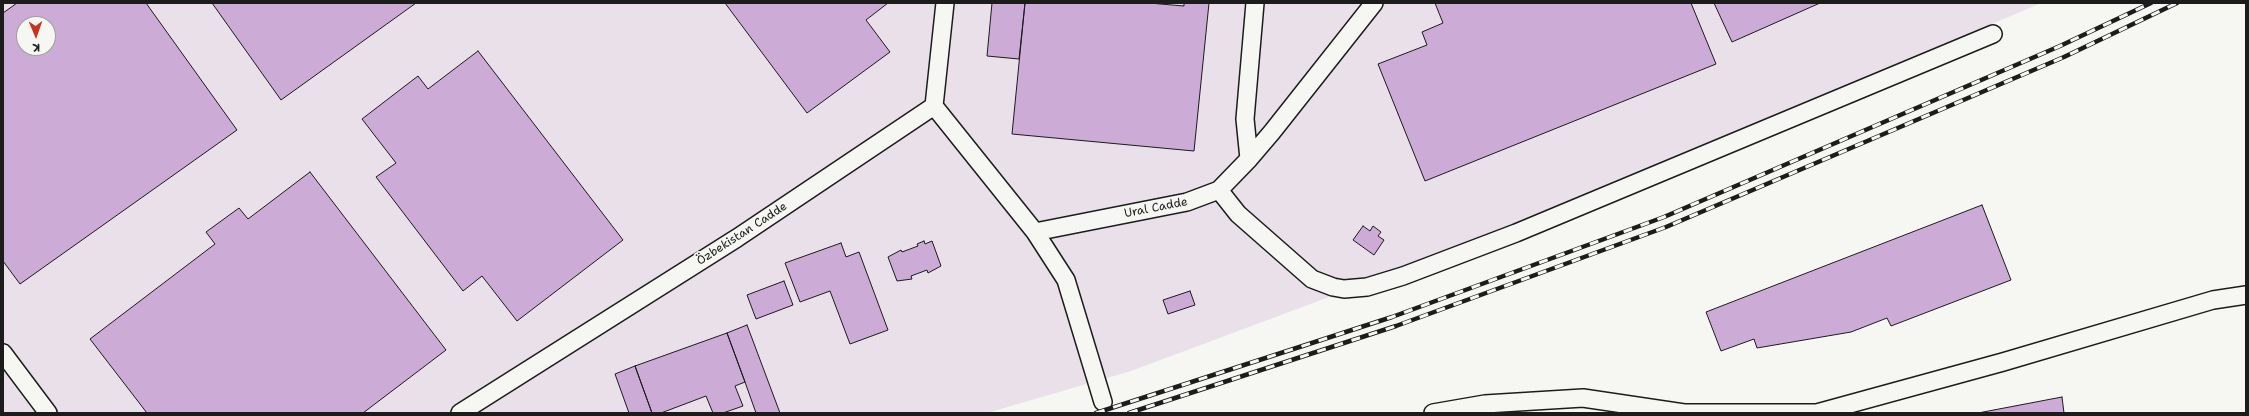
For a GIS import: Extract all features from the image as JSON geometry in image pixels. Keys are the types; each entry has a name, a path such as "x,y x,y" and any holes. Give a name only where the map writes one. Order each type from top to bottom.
{"street":[{"path":"945,3 934,106 1036,232 1066,280 1103,402"},
{"path":"1249,159 1245,119 1255,3"},
{"name":"Ural Cadde","path":"1036,232 1188,202 1219,190 1249,159 1374,3"},
{"path":"1219,190 1238,214 1312,279 1333,287 1344,289 1367,287 1403,276 1516,233 1993,34"},
{"name":"Özbekistan Cadde","path":"460,413 737,238 934,106"},
{"path":"1433,413 1485,404 1583,398 1684,413 1818,413 2003,362 2213,300 2246,295"},
{"path":"3,353 48,413"}],"shaded area":[{"path":"3,3 2041,3 1511,229 1131,371 987,413 3,413"}],"building":[{"path":"17,3 146,3 237,130 20,284 3,261 3,13"},
{"path":"212,3 416,3 281,100"},
{"path":"725,3 888,3 866,20 890,52 807,113"},
{"path":"992,3 1025,3 1019,59 987,56"},
{"path":"1025,3 1149,3 1184,6 1184,3 1209,3 1194,151 1012,134"},
{"path":"1435,3 1691,3 1716,64 1425,181 1378,64 1427,45 1422,32 1443,23"},
{"path":"1714,3 1820,3 1732,42"},
{"path":"478,51 623,240 517,321 482,276 463,291 376,177 396,163 362,119 418,76 428,89"},
{"path":"310,172 446,350 363,413 147,413 90,339 215,244 206,232 239,208 248,219"},
{"path":"1982,205 2011,280 1891,326 1887,318 1851,332 1757,348 1754,339 1721,351 1706,312"},
{"path":"1363,226 1370,231 1373,226 1381,232 1378,236 1384,240 1374,255 1353,240"},
{"path":"924,241 925,244 932,241 941,266 928,273 927,270 911,276 912,279 897,281 888,257 901,250 902,252 918,246 917,244"},
{"path":"841,243 846,257 859,252 888,330 850,344 830,291 800,302 785,263"},
{"path":"784,281 793,305 756,319 747,295"},
{"path":"1190,291 1195,305 1168,314 1163,300"},
{"path":"747,325 780,413 756,413 727,333"},
{"path":"727,333 745,382 735,386 743,406 723,413 713,413 706,396 661,413 652,413 635,366"},
{"path":"635,366 652,413 629,413 615,374"},
{"path":"2062,397 2064,413 1978,413"}],"railway":[{"path":"1096,413 1392,317 1664,217 2060,46 2151,3"},
{"path":"1129,413 1396,326 1666,227 2064,57 2177,3"}]}
